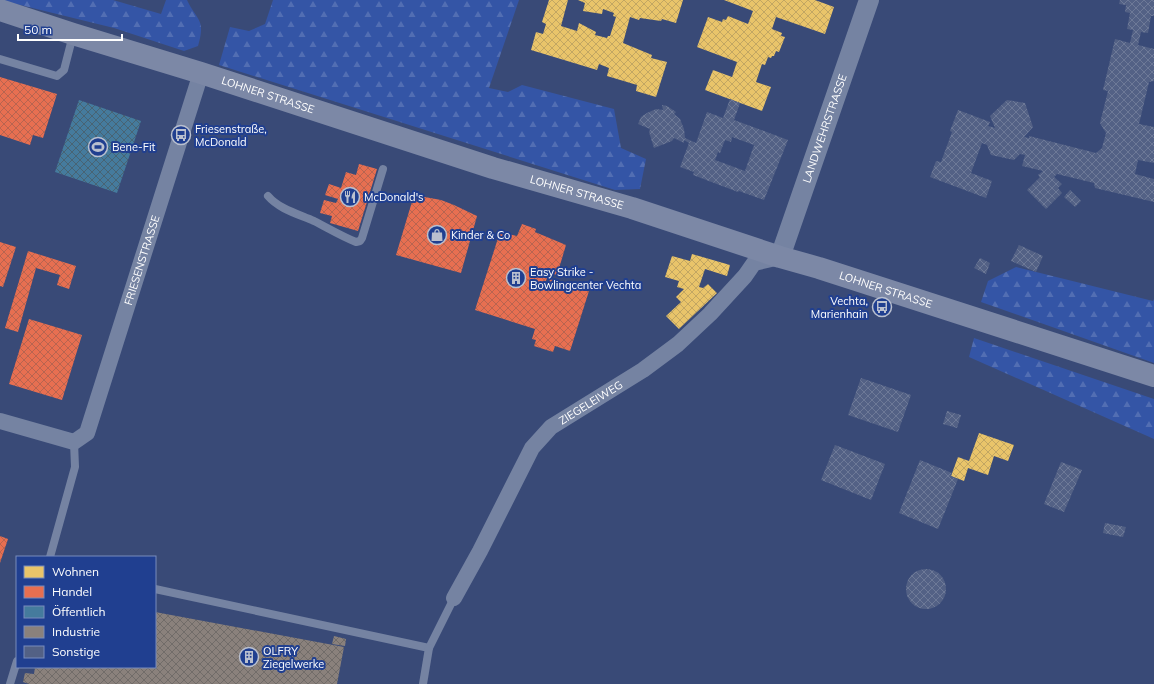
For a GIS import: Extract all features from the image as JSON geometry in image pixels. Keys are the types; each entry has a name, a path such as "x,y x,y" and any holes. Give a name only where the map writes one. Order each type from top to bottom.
{"main road":[{"name":"LOHNER STRASSE","path":"0,10 201,73 493,168 632,208 780,257 819,268 1154,376"}],"street":[{"name":"LANDWEHRSTRASSE","path":"780,257 869,0"},
{"name":"FRIESENSTRASSE","path":"74,442 87,433 201,73"},
{"name":"ZIEGELEIWEG","path":"454,598 532,448 551,427 643,370 678,344 710,314 745,276 754,263 780,257"},
{"path":"0,421 74,442"}],"lane":[{"path":"0,59 57,76 64,70 73,34"},
{"path":"268,196 275,196 306,213 312,220 356,242 360,241 362,238 384,169"},
{"path":"50,556 75,467 74,442"},
{"path":"156,589 429,648"},
{"path":"423,684 429,648 454,598"},
{"path":"10,684 16,664"}],"green space":[{"path":"0,0 113,0 161,14 166,0 187,0 201,25 200,37 198,46 184,51 114,28"},
{"path":"273,0 519,0 489,88 508,92 522,85 614,109 621,148 646,159 640,189 615,190 219,65 230,27 249,31 265,24"},
{"path":"1016,267 1153,301 1154,299 1154,363 981,302 988,281"},
{"path":"974,338 1154,399 1154,439 969,357"}],"building: Wohnen":[{"path":"549,0 568,0 561,26 577,31 579,23 596,32 595,35 607,38 610,36 616,17 613,16 614,13 603,9 602,14 583,11 585,3 578,0 683,0 676,23 662,19 661,21 640,18 639,20 630,17 623,43 652,55 651,58 667,62 656,97 636,91 637,85 607,76 609,68 599,64 597,70 531,50 536,32 543,34 546,24 542,22"},
{"path":"724,0 815,0 834,7 825,34 776,17 772,29 782,33 781,36 785,37 779,52 776,51 774,56 771,58 768,57 765,65 762,64 756,82 771,87 762,111 705,90 713,70 732,77 737,62 697,47 708,17 722,22 723,19 726,20 728,16 748,24 753,11"},
{"path":"692,254 730,265 727,276 705,269 699,287 703,288 708,284 717,293 679,329 666,316 681,302 676,297 684,289 677,287 679,281 665,277 672,256 690,261"},
{"path":"979,433 1014,445 1008,461 994,456 988,475 968,468 964,481 951,476 958,457 969,461"}],"building: Handel":[{"path":"0,77 57,94 43,138 33,135 30,145 0,135"},
{"name":"McDonald's","path":"359,164 377,169 358,231 330,223 332,216 320,213 324,200 336,203 338,199 325,195 329,184 341,188 346,172 356,175"},
{"name":"Kinder & Co","path":"414,195 441,200 477,216 461,273 396,255"},
{"name":"Easy Strike - Bowlingcenter Vechta","path":"522,224 536,229 535,232 566,245 557,275 549,273 545,283 549,284 550,279 589,291 570,351 555,346 553,352 534,346 536,340 532,339 535,329 475,310 500,232 517,236"},
{"path":"0,242 16,247 3,287 0,286"},
{"path":"28,251 76,266 69,289 57,285 60,275 36,268 18,332 5,328"},
{"path":"29,319 82,335 62,400 9,384"},
{"path":"0,536 8,539 0,563"}],"building: Öffentlich":[{"name":"Bene-Fit","path":"79,100 141,121 117,193 55,172"}],"building: Industrie":[{"name":"OLFRY Ziegelwerke","path":"156,612 344,647 337,684 29,684 23,682 25,673 34,674 35,668 156,668"},
{"path":"334,636 346,639 345,646 332,644"}],"building: Sonstige":[{"path":"1120,0 1154,0 1154,16 1151,16 1148,33 1141,32 1138,45 1154,49 1154,81 1149,82 1139,124 1154,127 1154,163 1138,160 1135,174 1154,179 1154,202 1095,188 1094,183 1057,174 1054,177 1062,184 1058,188 1062,193 1046,209 1027,190 1040,177 1038,175 1043,171 1022,166 1025,155 1020,154 1014,160 991,155 987,145 982,143 971,173 992,181 986,198 930,177 936,161 941,162 958,110 990,122 988,126 995,128 990,116 1007,100 1025,103 1033,127 1024,137 1029,138 1029,136 1096,153 1102,148 1106,133 1100,123 1108,91 1103,90 1115,39 1130,43 1133,30 1127,29 1130,13 1125,12 1126,5 1119,4"},
{"path":"730,99 740,103 734,120 788,140 764,200 693,175 694,172 680,167 689,143 684,140 684,143 674,138 672,141 654,148 649,132 650,129 638,124 641,117 647,113 656,109 663,110 662,105 667,106 676,112 674,114 680,119 684,129 685,138 696,143 707,112 723,118","holes":["732,137 754,145 745,171 715,160 718,152 720,153 725,140 731,142"]},
{"path":"1070,190 1081,201 1075,207 1064,197"},
{"path":"1019,245 1043,256 1036,272 1011,261"},
{"path":"980,258 990,263 986,274 974,268"},
{"path":"861,378 911,395 898,432 848,415"},
{"path":"947,411 961,415 957,428 943,424"},
{"path":"835,445 885,464 871,500 821,480"},
{"path":"920,460 952,473 951,476 958,479 938,529 899,513"},
{"path":"1061,462 1082,470 1064,512 1044,504"},
{"path":"1105,523 1126,527 1123,537 1103,533"},
{"path":"926,569 937,572 943,578 946,589 943,600 937,606 926,609 915,606 909,600 906,589 909,578 915,572"}],"place":[{"name":"Friesenstraße, McDonald","path":"181,135"},
{"name":"Bene-Fit","path":"98,147"},
{"name":"McDonald's","path":"350,197"},
{"name":"Kinder & Co","path":"437,235"},
{"name":"Easy Strike - Bowlingcenter Vechta","path":"516,278"},
{"name":"Vechta, Marienhain","path":"882,307"},
{"name":"OLFRY Ziegelwerke","path":"249,657"}]}
